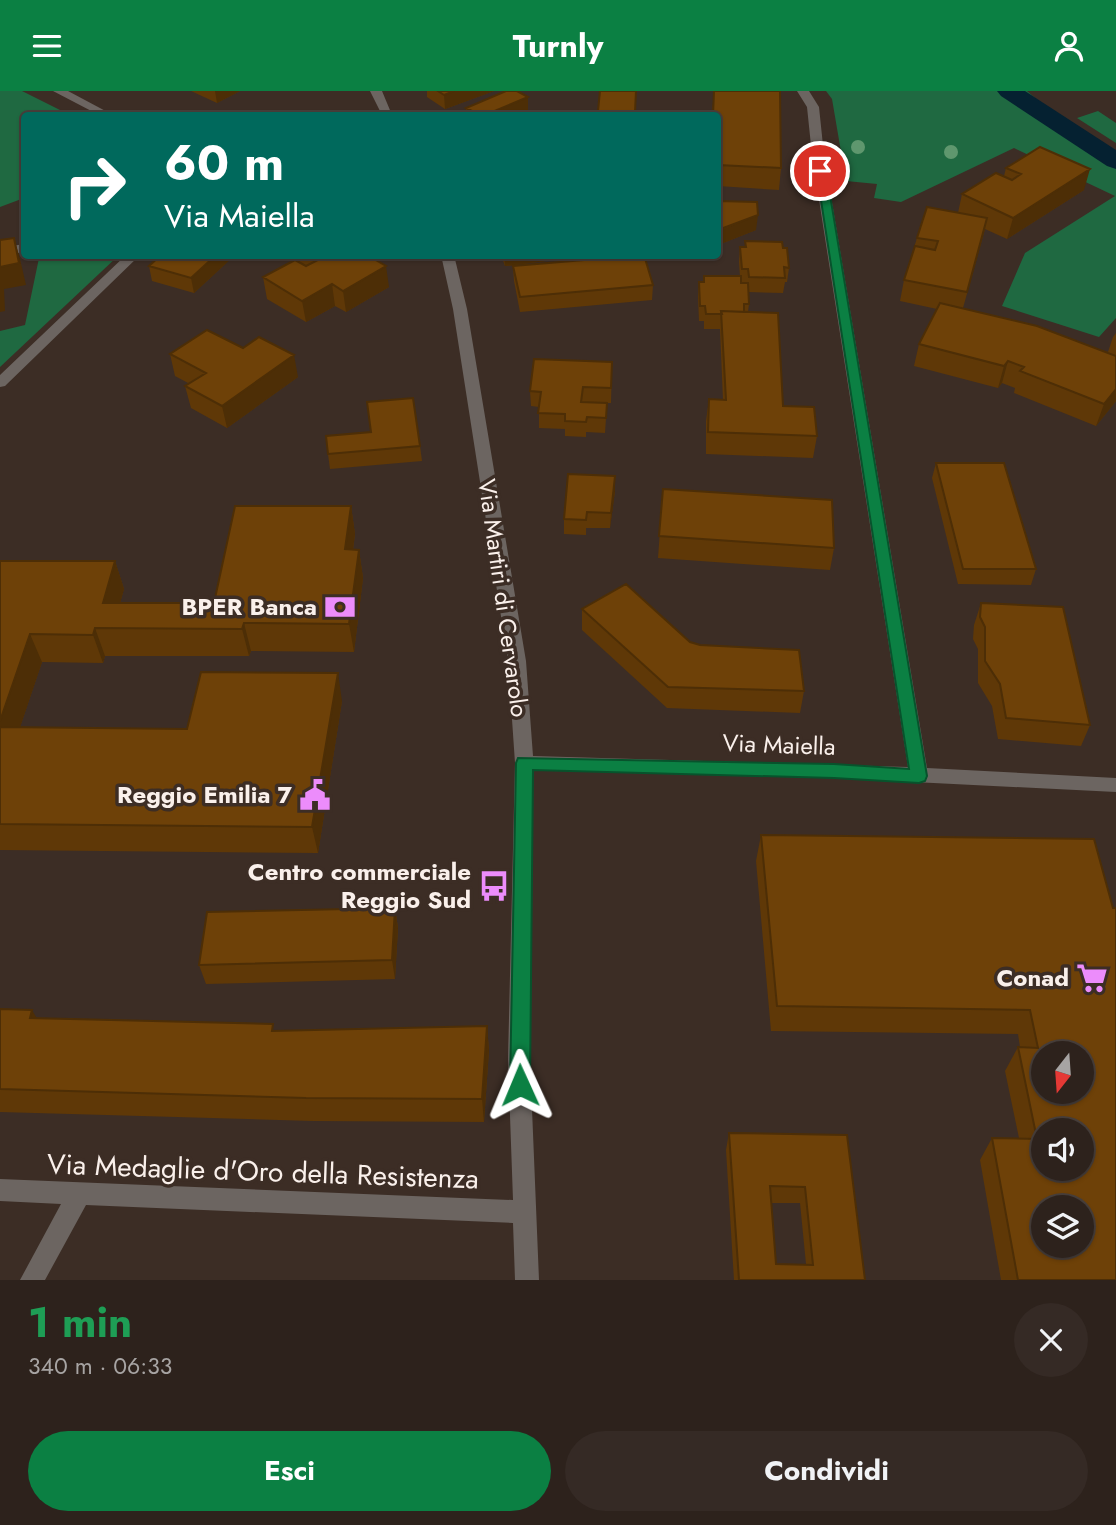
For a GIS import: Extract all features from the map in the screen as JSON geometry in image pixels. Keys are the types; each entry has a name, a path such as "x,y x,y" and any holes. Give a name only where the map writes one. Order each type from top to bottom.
{"street":[{"path":"60,91 101,112"},
{"path":"376,91 386,112"},
{"path":"803,91 813,107 818,155 919,776"},
{"path":"0,252 21,248"},
{"path":"0,383 130,259"},
{"name":"Via Martiri di Cervarolo","path":"448,259 460,309 517,661 524,763 519,1060 527,1280"},
{"name":"Via Maiella","path":"524,763 834,771 1116,785"},
{"name":"Via Medaglie d'Oro della Resistenza","path":"0,1190 524,1212"},
{"path":"32,1280 80,1193"}],"green space":[{"path":"0,91 22,91 64,112 21,112 21,199 0,207"},
{"path":"826,91 1027,91 1116,168 1116,318 1099,337 1002,306 1025,253 1115,196 1014,148 901,202 874,198 877,184 846,181 832,99"},
{"path":"1098,111 1116,123 1116,143 1077,118"},
{"path":"39,259 115,259 0,367 0,331 25,325"}],"building":[{"path":"438,91 454,91 444,95"},
{"path":"506,91 517,91 528,97 492,112 474,112 466,108"},
{"path":"600,91 636,91 635,112 598,111"},
{"path":"714,91 780,91 781,168 721,165 721,112 713,112"},
{"path":"1040,147 1090,169 1013,218 962,194 996,173 1012,180 1021,174 1006,168"},
{"path":"721,201 757,202 758,215 721,229"},
{"path":"927,207 987,218 967,292 904,280 915,246 935,250 938,241 917,238"},
{"path":"14,238 19,263 0,267 0,240"},
{"path":"745,241 782,242 783,248 787,248 789,268 784,267 785,278 749,277 748,269 742,269 740,247 746,247"},
{"path":"157,259 212,259 191,278 149,266"},
{"path":"374,259 386,266 343,291 332,284 302,301 263,277 295,260 306,266 318,260"},
{"path":"596,259 645,259 653,285 520,297 513,266"},
{"path":"704,276 741,276 741,283 748,283 749,304 744,304 744,312 721,311 722,314 706,314 705,306 700,306 699,282 704,282"},
{"path":"940,303 1037,326 1116,356 1116,389 1104,404 1020,371 1024,367 1008,361 1004,366 919,344"},
{"path":"721,311 778,313 783,406 814,407 817,436 708,432 709,399 726,400"},
{"path":"207,330 243,348 259,337 294,355 222,406 185,386 206,373 170,354"},
{"path":"534,359 612,362 611,388 583,387 581,402 607,403 606,418 587,417 586,422 565,421 565,414 538,413 541,392 530,391"},
{"path":"413,398 420,446 328,454 326,436 371,432 367,402"},
{"path":"936,463 1004,463 1036,569 963,569"},
{"path":"568,474 615,476 611,513 587,512 586,520 564,519"},
{"path":"663,489 832,500 834,548 659,536"},
{"path":"235,506 351,506 345,549 359,550 349,624 244,623 242,629 95,628 93,635 30,634 0,721 0,561 115,561 103,603 214,603"},
{"path":"626,584 690,642 700,645 799,650 804,691 668,687 582,609"},
{"path":"981,603 1063,607 1090,725 1006,718 1000,684 985,661 985,627 980,617"},
{"path":"201,672 338,673 312,827 0,824 0,727 187,729"},
{"path":"761,835 1094,839 1113,908 1116,908 1116,1280 1018,1280 992,1138 1031,1139 1031,1181 1094,1181 1094,1118 1033,1118 1018,1047 1031,1048 1031,1104 1094,1104 1094,1041 1037,1041 1030,1010 777,1006"},
{"path":"395,908 392,960 199,965 207,912"},
{"path":"0,1009 32,1010 30,1018 273,1024 272,1031 487,1026 482,1099 306,1098 0,1089"},
{"path":"729,1133 847,1135 865,1280 739,1280","holes":["770,1186 805,1187 813,1265 776,1264"]}],"waterway":[{"path":"1009,91 1116,161"}],"place":[{"name":"BPER Banca","path":"340,607"},
{"name":"Reggio Emilia 7","path":"315,795"},
{"name":"Centro commerciale Reggio Sud","path":"494,886"},
{"name":"Conad","path":"1092,978"}],"route":[{"path":"520,1085 524,763 834,771 919,776 820,171"}]}
